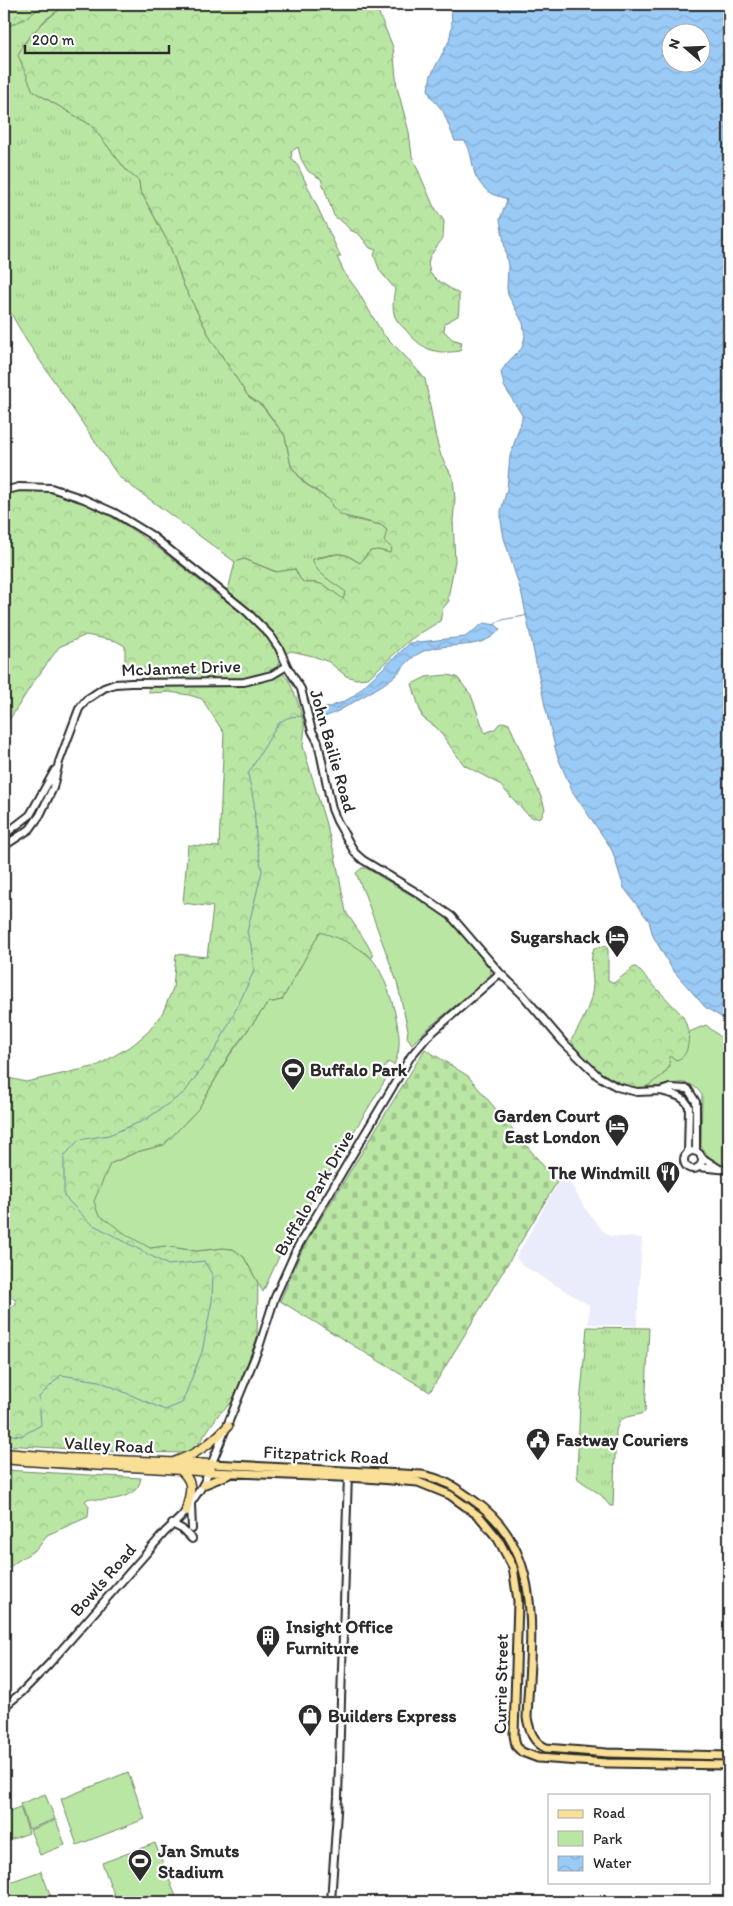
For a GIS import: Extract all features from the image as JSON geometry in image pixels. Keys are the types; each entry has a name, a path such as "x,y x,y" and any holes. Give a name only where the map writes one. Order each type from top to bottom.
{"highway":[{"path":"172,1462 196,1453 228,1426"},
{"name":"Valley Road","path":"4,1453 68,1458 172,1462 210,1468"},
{"name":"Valley Road","path":"4,1459 178,1469 210,1468"},
{"path":"178,1469 186,1475 191,1488 186,1511"}],"main road":[{"name":"Fitzpatrick Road","path":"210,1468 232,1473 348,1474 418,1482"},
{"name":"Fitzpatrick Road","path":"210,1468 438,1478"},
{"path":"203,1485 232,1473"},
{"name":"Currie Street","path":"438,1478 446,1481 480,1504 498,1521 517,1549 527,1582 531,1618 527,1718 530,1733 538,1744 546,1748 607,1753 729,1756"},
{"name":"Currie Street","path":"418,1482 450,1495 479,1516 498,1539 513,1567 518,1600 514,1735 516,1746 522,1752 538,1758 608,1763 729,1764"}],"street":[{"name":"John Bailie Road","path":"4,491 19,486 50,488 99,505 128,520 177,555 246,611 270,635 300,688 318,742 332,809 354,853 451,916 563,1042 598,1076 628,1090 649,1092 670,1088 688,1089 696,1102 699,1155"},
{"name":"McJannet Drive","path":"4,846 30,829 36,822 53,788 59,762 79,709 86,700 104,688 115,684 131,683 244,682 272,675 287,666"},
{"name":"McJannet Drive","path":"4,836 30,815 59,762"},
{"name":"Buffalo Park Drive","path":"210,1468 259,1347 275,1297 297,1248 407,1064 426,1037 500,973"},
{"name":"John Bailie Road","path":"661,1091 686,1100 689,1107 688,1153"},
{"path":"719,1169 699,1155 688,1153 685,1159 687,1167 692,1169 698,1167 729,1170"},
{"path":"698,1167 702,1162 699,1155"},
{"name":"Bowls Road","path":"4,1706 49,1664 172,1524 186,1511 203,1485 210,1468"},
{"path":"332,1900 338,1797 348,1474"},
{"path":"191,1504 192,1530"},
{"path":"172,1524 182,1529 192,1539"}],"shaded area":[{"path":"564,1172 586,1210 602,1230 610,1236 642,1238 637,1326 588,1324 589,1305 522,1265 516,1257"}],"green space":[{"path":"4,4 46,4 24,19 4,28"},
{"path":"46,4 67,4 46,19 22,45 33,91 91,125 127,171 139,181 140,190 170,246 184,286 212,341 248,396 262,406 285,436 291,466 304,483 330,500 332,506 348,518 381,525 387,530 392,548 390,553 378,550 366,555 363,562 360,563 343,554 317,557 315,565 325,577 347,592 343,599 323,585 304,582 298,576 295,569 277,572 244,559 235,562 119,477 26,340 4,301 4,28 24,19"},
{"path":"67,4 375,4 393,47 397,87 409,132 412,156 433,205 444,221 443,238 430,256 428,263 430,273 437,280 459,294 458,316 445,323 444,331 452,339 462,342 460,351 435,351 423,346 395,317 393,303 395,289 380,271 374,255 376,250 370,248 359,234 350,230 334,216 321,179 308,171 301,159 298,147 292,151 291,158 298,166 341,257 337,257 344,272 383,334 425,379 441,456 453,478 455,561 449,601 443,608 440,621 411,639 368,678 356,679 346,676 329,662 313,656 291,651 278,657 277,667 288,679 305,726 303,746 335,855 346,912 373,955 371,960 320,932 282,1000 268,1003 229,1055 199,1108 164,1145 137,1152 110,1164 150,1248 165,1246 197,1251 223,1248 233,1249 244,1257 258,1283 257,1338 233,1401 219,1414 192,1453 124,1452 4,1445 4,1312 16,1304 15,1300 4,1291 4,1077 26,1082 97,1066 134,1044 149,1031 163,1012 173,988 176,954 207,957 213,907 183,903 188,845 219,847 224,733 202,699 169,692 149,693 149,680 145,671 125,668 125,646 116,641 86,635 59,647 4,728 4,495 31,490 59,494 90,505 120,522 149,542 222,599 229,586 235,562 244,559 276,572 295,569 298,576 304,582 323,585 343,599 346,592 331,582 316,568 313,559 338,554 346,555 360,563 370,551 378,550 390,553 392,548 384,541 387,530 381,525 341,515 332,506 330,500 305,483 291,466 285,436 263,406 248,396 212,341 184,286 170,246 140,190 139,181 127,171 91,125 33,91 18,55 33,33"},
{"path":"447,675 457,677 471,695 485,733 495,729 504,722 509,724 542,799 545,809 541,817 534,818 527,814 499,784 464,765 437,728 422,717 412,684 426,677"},
{"path":"362,868 366,868 450,920 491,970 491,976 412,1044 407,1037 408,1030 397,982 356,873"},
{"path":"320,932 353,945 371,958 377,965 387,987 395,1013 399,1037 398,1051 394,1065 388,1062 383,1070 389,1074 284,1246 263,1292 244,1257 233,1249 223,1248 197,1251 165,1246 150,1248 127,1235 98,1214 94,1201 110,1164 137,1152 164,1145 199,1108 229,1056 268,1003 282,1000"},
{"path":"606,946 608,950 608,980 614,983 636,967 682,1015 686,1025 689,1044 685,1055 680,1060 669,1061 670,1066 665,1072 657,1081 647,1087 631,1087 602,1073 581,1057 571,1040 579,1028 591,998 594,948"},
{"path":"706,1025 729,1044 729,1161 724,1167 713,1163 701,1146 702,1095 696,1088 690,1084 683,1083 646,1087 663,1075 670,1066 669,1057 676,1060 686,1053 689,1032"},
{"path":"425,1049 468,1076 557,1182 430,1392 280,1301 303,1248"},
{"path":"587,1327 649,1328 645,1412 624,1418 618,1425 616,1431 613,1506 610,1506 601,1495 578,1479 577,1474 580,1404"},
{"path":"4,1470 141,1478 137,1488 126,1496 107,1500 89,1498 85,1501 89,1506 88,1517 47,1535 38,1548 4,1572"},
{"path":"128,1772 145,1819 77,1845 61,1799"},
{"path":"45,1794 55,1819 29,1829 20,1804"},
{"path":"20,1807 29,1833 4,1842 4,1813"},
{"path":"56,1820 65,1845 40,1855 30,1830"},
{"name":"Jan Smuts Stadium","path":"155,1843 178,1902 117,1902 102,1863"},
{"path":"41,1871 53,1902 4,1902 4,1884"}],"water":[{"path":"451,4 729,4 729,1022 705,1007 672,969 653,936 649,921 624,888 609,845 572,791 557,755 522,595 504,538 501,521 501,511 507,489 510,456 522,415 504,386 501,372 522,348 525,336 523,323 508,295 507,288 508,266 500,219 507,200 490,193 479,182 466,143 464,141 455,141 443,111 431,97 428,89 431,75 449,41 452,26"},
{"path":"484,623 496,625 500,629 492,637 483,641 439,647 418,654 408,661 391,679 344,708 321,718 304,719 304,716 352,697 410,643 465,637"}],"waterway":[{"path":"495,624 502,620 527,615"},
{"path":"4,1434 21,1436 41,1425 39,1397 61,1375 99,1381 165,1410 182,1403 202,1352 212,1301 213,1276 204,1261 168,1265 90,1223 64,1196 64,1156 79,1140 109,1135 145,1120 185,1092 217,1047 254,971 251,945 247,932 262,871 256,839 254,803 248,774 278,724 290,717 304,717"}],"place":[{"name":"Sugarshack","path":"617,958"},
{"name":"Buffalo Park","path":"293,1091"},
{"name":"Garden Court East London","path":"617,1147"},
{"name":"The Windmill","path":"668,1194"},
{"name":"Fastway Couriers","path":"538,1461"},
{"name":"Insight Office Furniture","path":"268,1658"},
{"name":"Builders Express","path":"310,1737"},
{"name":"Jan Smuts Stadium","path":"140,1882"}]}
